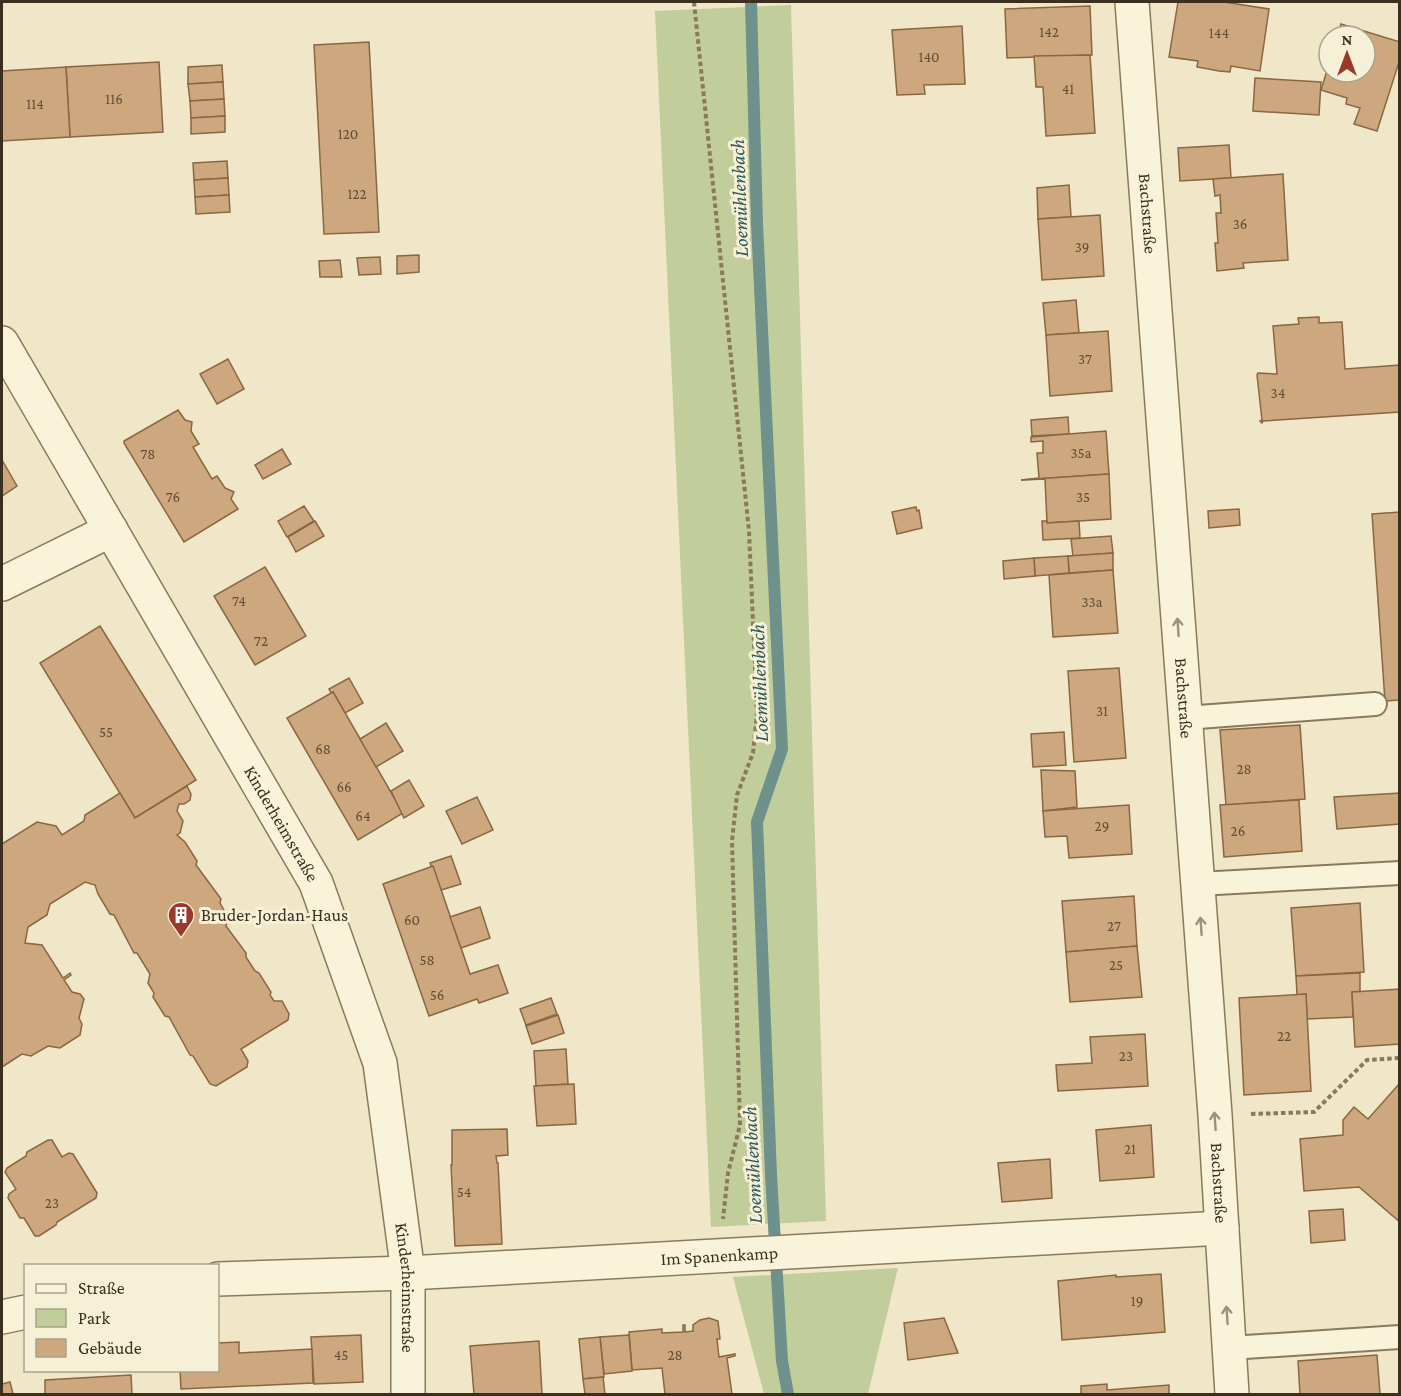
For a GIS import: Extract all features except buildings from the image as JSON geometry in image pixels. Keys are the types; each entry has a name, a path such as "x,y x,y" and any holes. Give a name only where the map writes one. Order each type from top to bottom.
{"street":[{"name":"Bachstraße","path":"1132,2 1215,1115 1232,1395"},
{"name":"Kinderheimstraße","path":"2,343 316,883 380,1063 408,1273 408,1395"},
{"path":"2,584 111,530"},
{"name":"Im Spanenkamp","path":"219,1279 408,1273 1222,1228"},
{"path":"2,1317 24,1312"}],"lane":[{"path":"1185,718 1375,704"},
{"path":"1197,884 1400,873"},
{"path":"1230,1348 1400,1337"}],"path":[{"path":"694,2 749,531 757,714 753,753 737,795 732,841 740,1125 728,1173 717,1255"},
{"path":"1215,1115 1314,1112 1367,1060 1400,1058"}],"green space":[{"path":"791,5 826,1221 711,1227 655,11"},
{"path":"898,1268 868,1394 764,1394 733,1277"}],"waterway":[{"name":"Loemühlenbach","path":"751,2 757,224 782,749 757,822 771,1175 782,1361 788,1394"}],"place":[{"name":"Bruder-Jordan-Haus","path":"181,938"}]}
